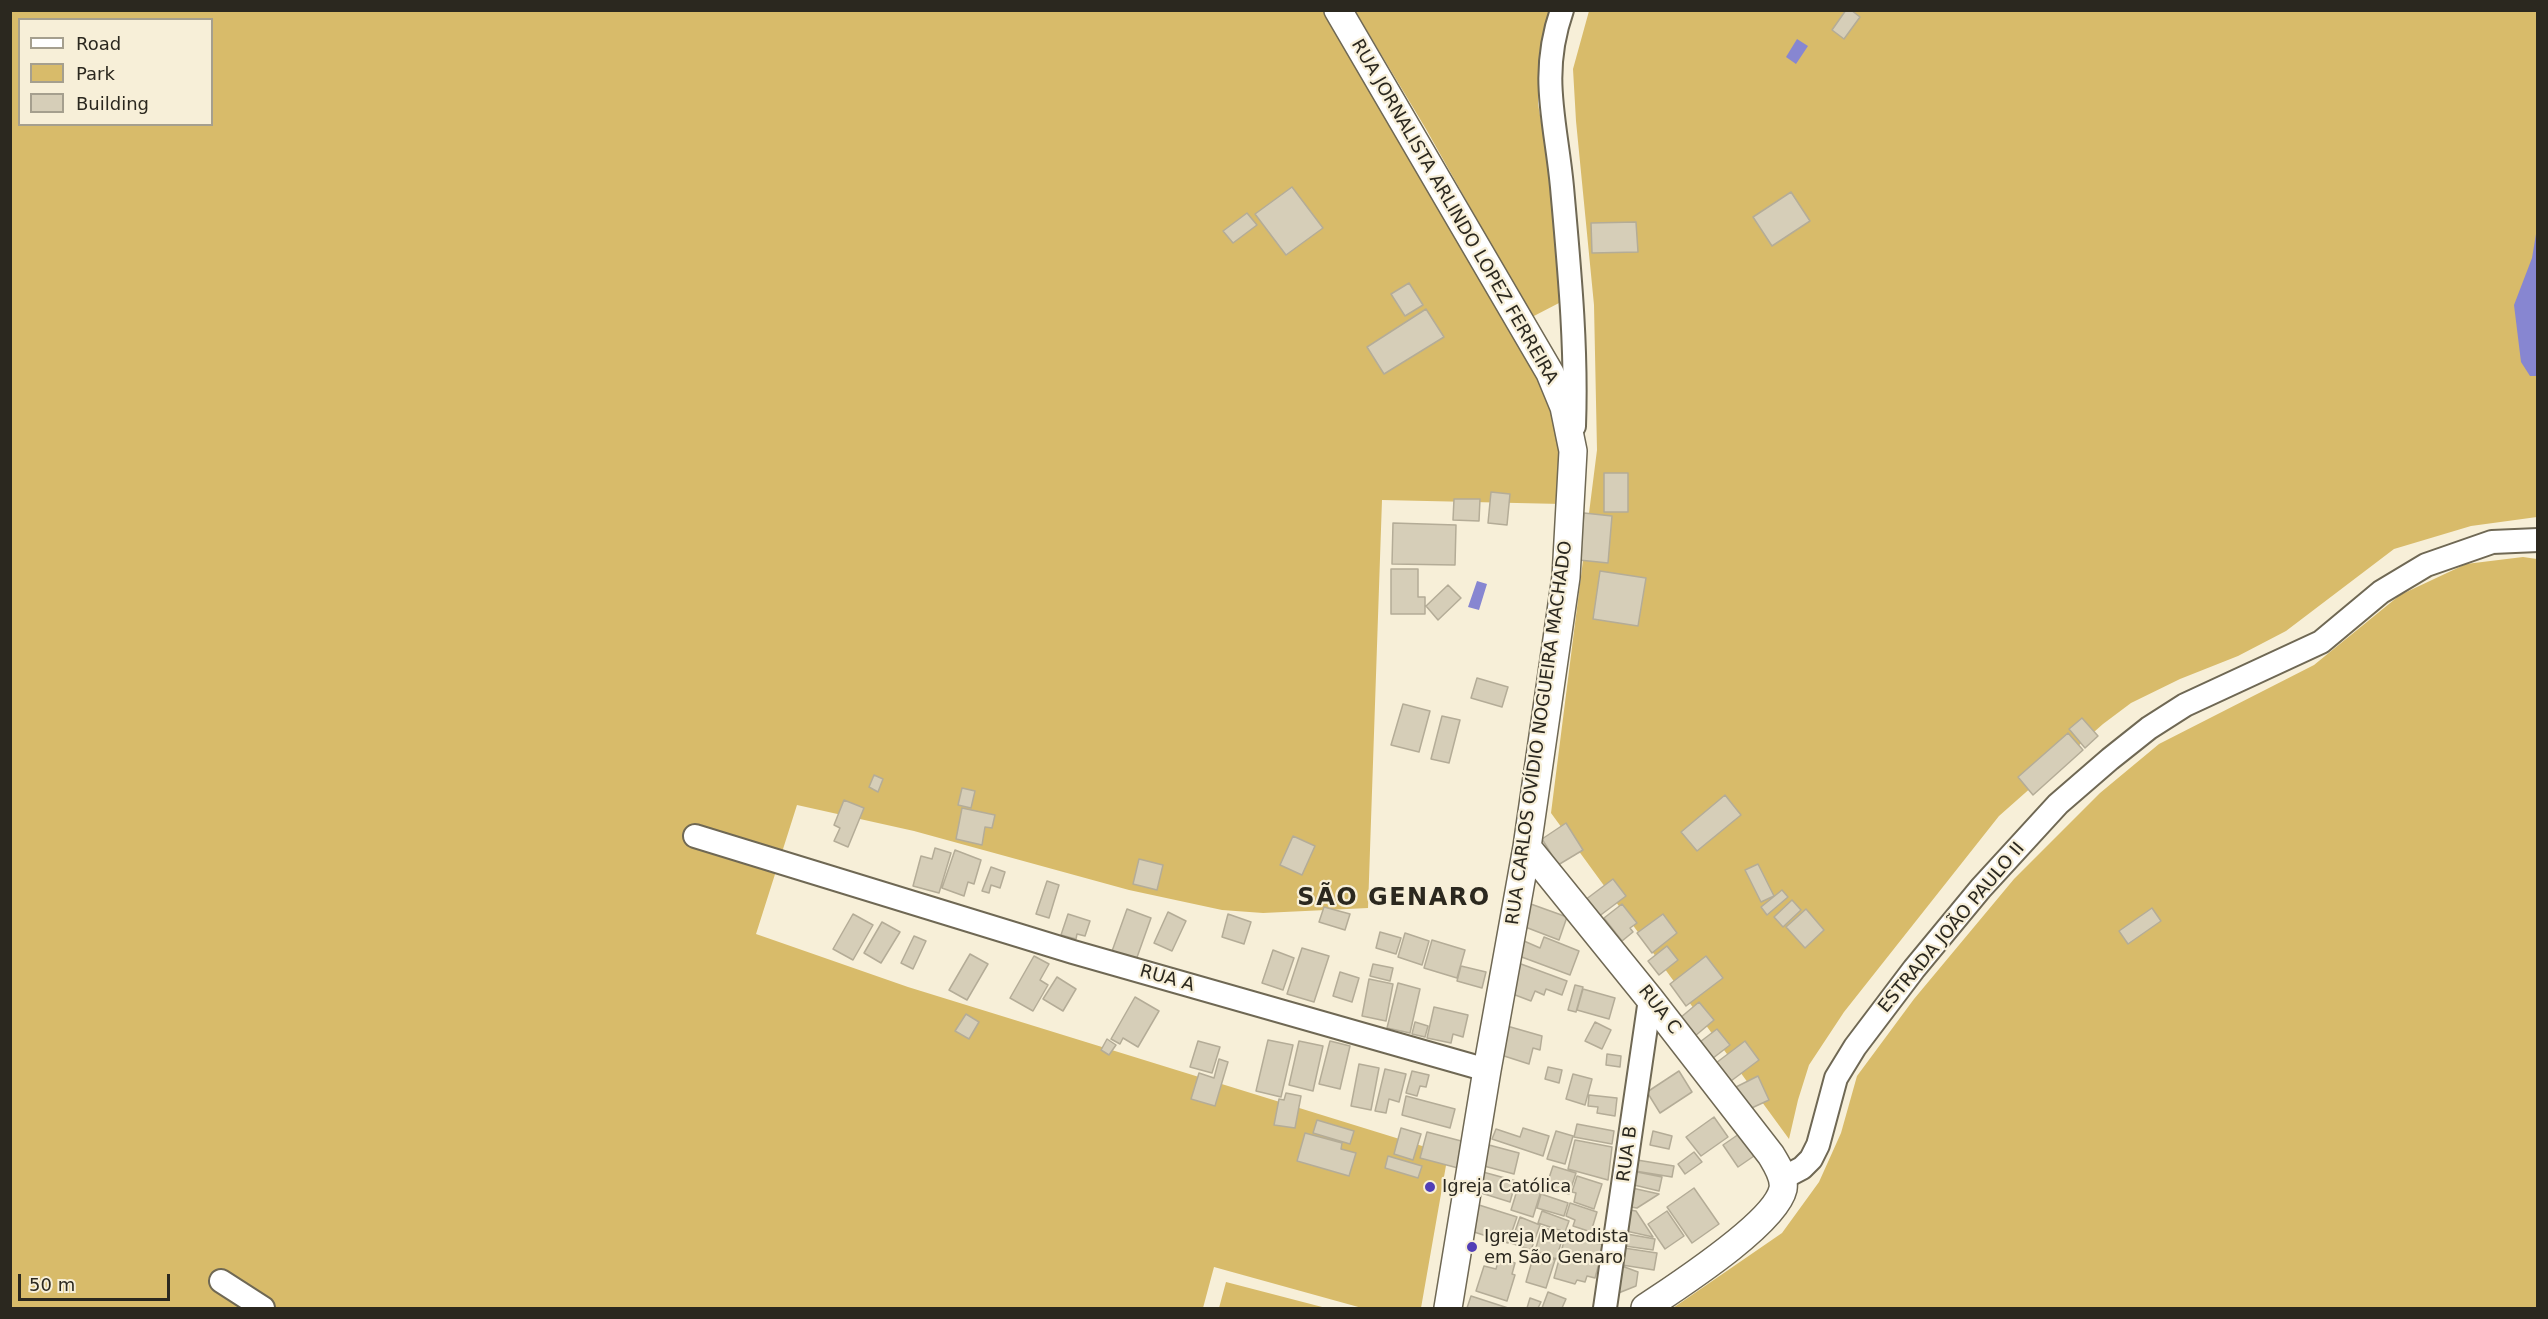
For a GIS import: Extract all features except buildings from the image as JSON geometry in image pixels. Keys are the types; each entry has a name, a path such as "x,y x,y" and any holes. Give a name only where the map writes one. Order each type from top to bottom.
{"street":[{"name":"RUA JORNALISTA ARLINDO LOPEZ FERREIRA","path":"1338,10 1550,373 1564,407 1574,451"},
{"name":"RUA CARLOS OVÍDIO NOGUEIRA MACHADO","path":"1448,1308 1527,847 1566,578 1574,451 1570,265 1560,164 1551,107 1549,69 1552,42 1562,10"},
{"name":"ESTRADA JOÃO PAULO II","path":"1783,1178 1802,1168 1811,1159 1818,1145 1836,1078 1855,1047 1914,969 1981,888 2058,804 2110,759 2149,728 2185,705 2321,642 2381,592 2426,565 2492,542 2538,540"},
{"name":"RUA A","path":"695,836 1073,952 1487,1070"},
{"name":"RUA C","path":"1527,847 1650,999 1771,1155 1783,1178"},
{"name":"RUA B","path":"1605,1308 1650,999"},
{"path":"1645,1308 1687,1280 1756,1227 1773,1208 1781,1194 1783,1178"},
{"path":"221,1281 263,1308"}],"green space":[{"path":"10,11 1326,11 1551,400 1563,456 1562,504 1382,500 1368,908 1263,913 1222,910 1129,890 914,831 797,805 756,934 908,987 1448,1154 1421,1308 1362,1308 1214,1267 1203,1308 11,1308"},
{"path":"1355,11 1551,11 1539,54 1538,104 1550,173 1557,247 1559,303 1532,317 1426,129"},
{"path":"1589,11 2537,11 2537,517 2471,526 2394,549 2286,631 2238,656 2180,679 2131,703 2103,724 1999,816 1844,1012 1809,1065 1789,1139 1551,813 1597,450 1594,305 1573,69"},
{"path":"2523,557 2537,559 2537,1308 1673,1308 1782,1233 1819,1182 1841,1133 1857,1076 1914,999 2014,879 2100,793 2159,744 2314,665 2400,595 2466,564"},
{"path":"1226,1282 1326,1308 1219,1308"}],"shaded area":[{"path":"1797,39 1808,46 1796,64 1786,57"},
{"path":"2537,228 2537,376 2530,376 2521,362 2514,305 2532,258"},
{"path":"1477,581 1487,584 1479,610 1468,607"}],"place":[{"name":"Igreja Católica","path":"1430,1187"},
{"name":"Igreja Metodista em São Genaro","path":"1472,1247"}],"district":[{"name":"SÃO GENARO","path":"1394,899"}]}
